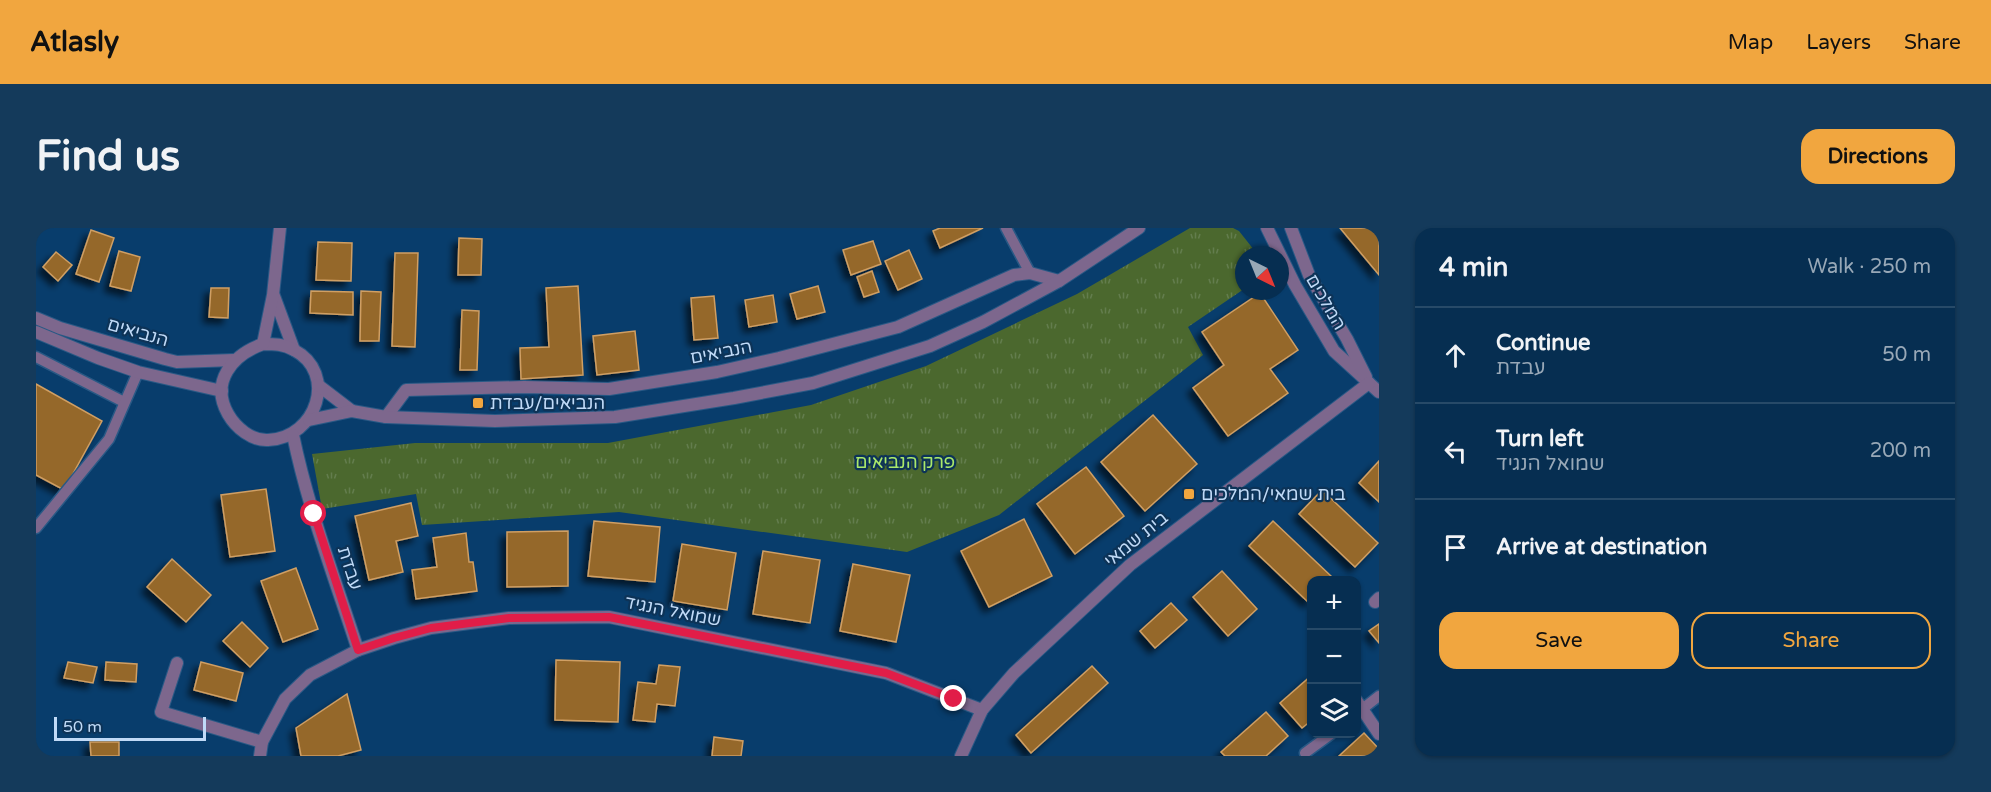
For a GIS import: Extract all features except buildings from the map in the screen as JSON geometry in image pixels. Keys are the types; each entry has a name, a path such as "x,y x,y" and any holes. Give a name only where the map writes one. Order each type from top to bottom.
{"street":[{"path":"263,344 273,295 280,228"},
{"path":"309,420 352,411 386,417 495,421 615,417 813,383 930,346 983,322 1059,281 1139,228"},
{"name":"המלכים","path":"1267,228 1295,285 1334,351 1379,392"},
{"name":"המלכים","path":"1291,228 1309,275 1347,339 1369,383"},
{"path":"1030,273 1059,281"},
{"name":"הנביאים","path":"386,417 406,390 524,387 609,389 717,372 898,327 1014,275 1030,273"},
{"path":"273,295 294,350"},
{"name":"הנביאים","path":"36,318 60,328 177,362 234,360"},
{"name":"הנביאים","path":"36,332 138,372 222,391"},
{"path":"263,344 279,344 294,350 306,359 314,371 318,385 317,403 309,420 293,435 278,440 260,441 233,422 225,407 222,391 225,375 234,360 247,350 263,344"},
{"name":"בית שמאי","path":"961,756 981,710 1014,673 1130,565 1369,383"},
{"path":"318,385 352,411"},
{"name":"עבדת","path":"293,435 298,462 358,650"},
{"name":"עבדת","path":"278,440 298,462"},
{"name":"שמואל הנגיד","path":"260,756 262,742 285,699 310,675 358,650 394,638 422,630 509,618 609,617 886,673 981,710"},
{"path":"177,663 161,712 262,742"},
{"path":"1361,712 1379,734"}],"lane":[{"path":"1006,228 1030,273"},
{"path":"36,357 124,402"},
{"path":"36,528 109,439 138,372"},
{"path":"1361,706 1379,696"},
{"path":"1305,753 1326,738"}],"green space":[{"name":"פרק הנביאים","path":"1190,228 1233,228 1239,231 1251,246 1235,246 1235,295 1188,327 1203,355 999,515 907,552 619,512 422,525 416,494 322,509 312,454 415,443 608,443 811,405 926,366 1077,294"}],"place":[{"name":"הנביאים/עבדת","path":"478,403"},
{"name":"בית שמאי/המלכים","path":"1189,494"}],"route":[{"path":"314,514 358,650 431,628 509,618 609,617 886,673 954,699"}]}
